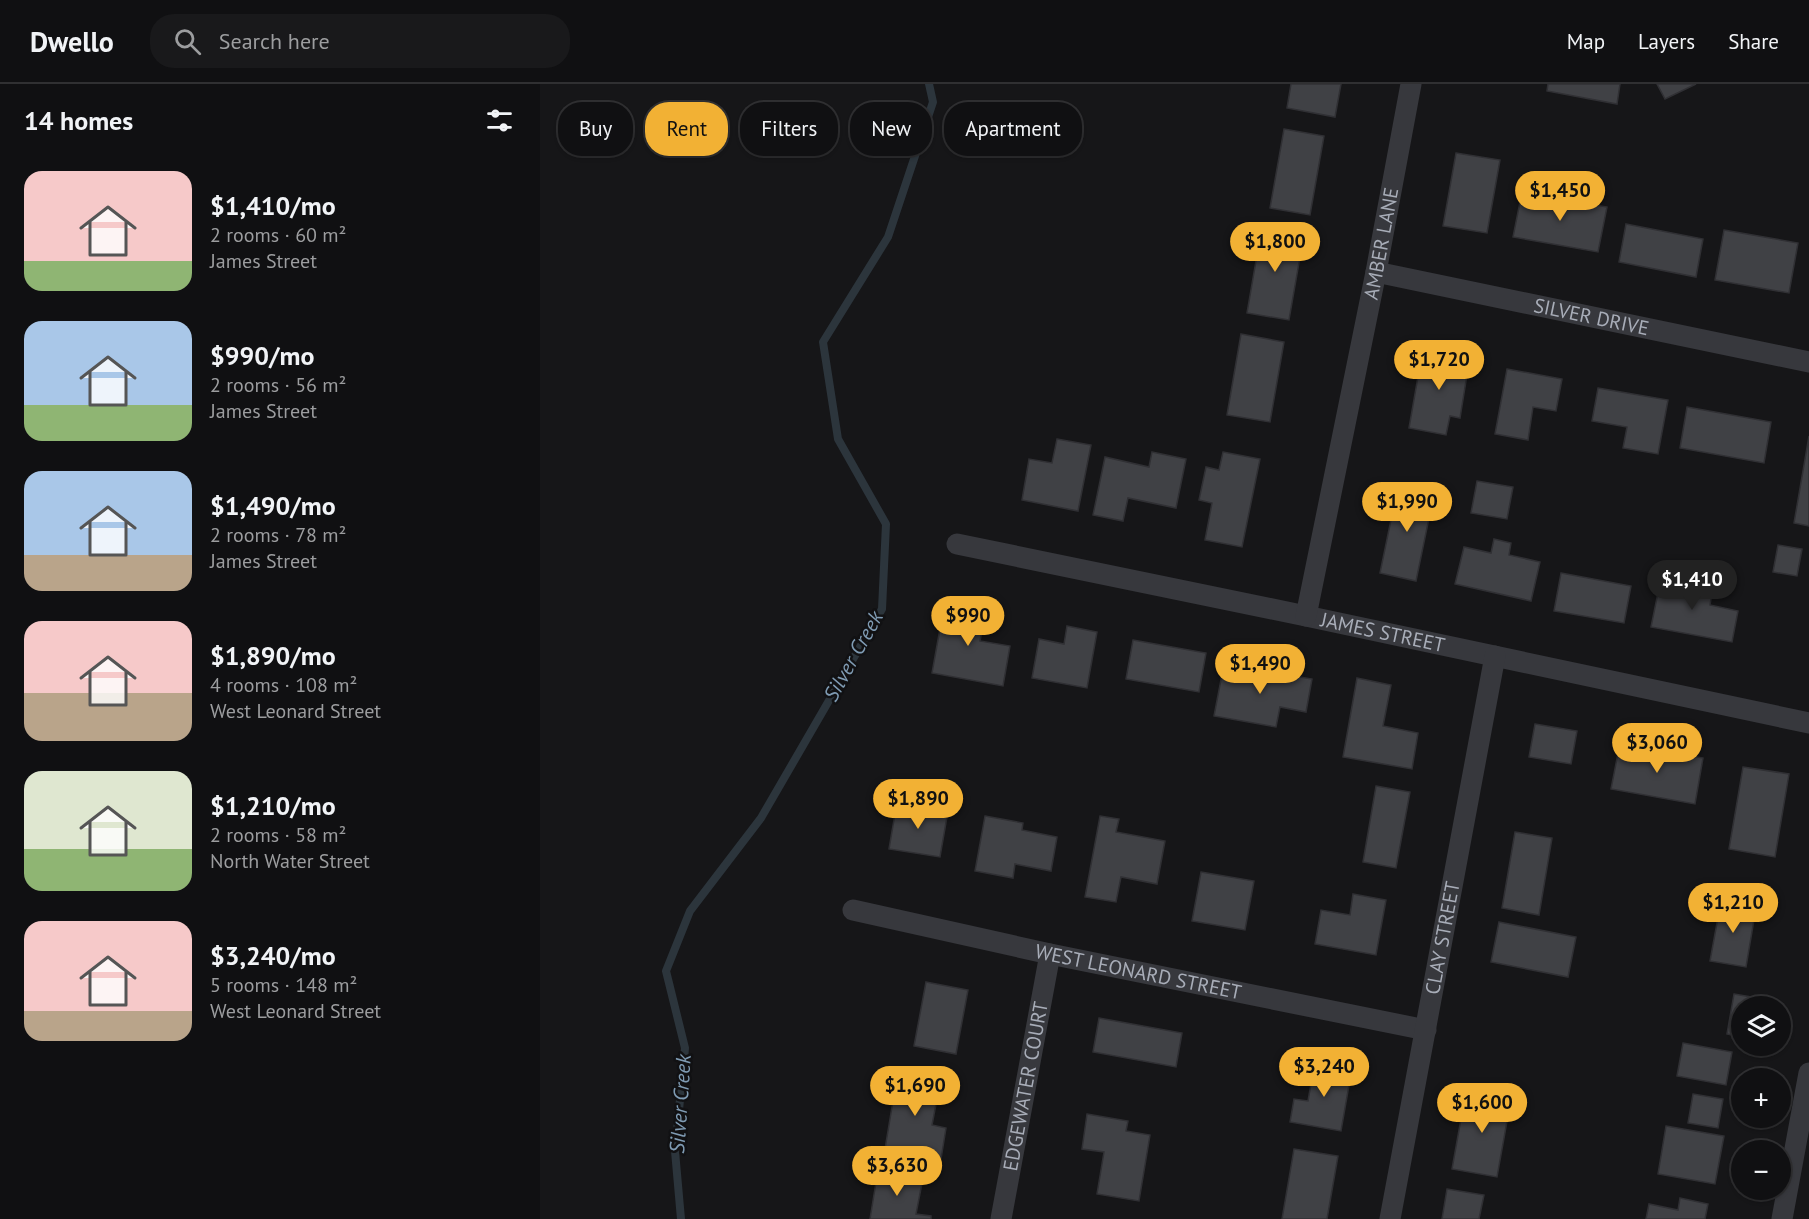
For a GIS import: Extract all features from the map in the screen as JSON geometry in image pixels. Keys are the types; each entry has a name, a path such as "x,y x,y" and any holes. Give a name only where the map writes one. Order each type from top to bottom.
{"street":[{"name":"AMBER LANE","path":"1306,616 1376,272 1411,84"},
{"name":"SILVER DRIVE","path":"1376,272 1809,362"},
{"name":"JAMES STREET","path":"957,544 1809,723"},
{"name":"CLAY STREET","path":"1390,1219 1495,656"},
{"name":"WEST LEONARD STREET","path":"853,910 1050,954 1426,1030"},
{"name":"EDGEWATER COURT","path":"1001,1219 1050,954"},
{"path":"1782,1219 1806,1107 1809,1073"}],"building":[{"path":"1291,84 1341,84 1335,117 1287,108"},
{"path":"1548,84 1620,84 1617,104 1547,91"},
{"path":"1657,84 1696,84 1665,99"},
{"path":"1284,129 1324,136 1310,215 1270,208"},
{"path":"1456,153 1500,160 1487,233 1443,226"},
{"path":"1522,192 1607,207 1598,252 1513,237"},
{"path":"1626,224 1703,239 1696,277 1619,262"},
{"path":"1262,226 1304,234 1289,320 1247,313"},
{"path":"1724,230 1798,243 1789,293 1715,280"},
{"path":"1241,334 1284,342 1270,422 1227,415"},
{"path":"1423,348 1470,356 1460,418 1450,416 1446,435 1409,428"},
{"path":"1507,369 1562,379 1556,411 1533,407 1528,440 1495,434"},
{"path":"1598,388 1668,400 1658,454 1623,448 1627,427 1592,421"},
{"path":"1687,407 1771,422 1764,463 1680,448"},
{"path":"1809,436 1809,526 1794,523"},
{"path":"1057,439 1091,445 1078,511 1022,500 1029,459 1052,463"},
{"path":"1152,452 1186,459 1176,508 1128,498 1123,521 1093,515 1105,457 1149,467"},
{"path":"1223,452 1260,459 1242,547 1205,540 1212,503 1199,500 1206,467 1219,470"},
{"path":"1477,481 1513,487 1507,519 1471,513"},
{"path":"1398,486 1434,494 1416,581 1380,573"},
{"path":"1494,539 1511,543 1509,555 1540,562 1531,601 1455,584 1464,547 1491,553"},
{"path":"1778,545 1802,549 1797,576 1773,572"},
{"path":"1561,573 1631,586 1624,623 1554,611"},
{"path":"1661,578 1713,587 1710,605 1738,611 1732,642 1651,627"},
{"path":"945,601 986,609 980,641 1010,646 1003,686 932,673"},
{"path":"1067,626 1097,632 1087,688 1032,678 1039,639 1064,644"},
{"path":"1133,640 1206,653 1199,692 1126,679"},
{"path":"1224,664 1312,679 1306,712 1280,707 1276,727 1214,716"},
{"path":"1357,678 1391,685 1383,726 1418,733 1412,769 1343,757"},
{"path":"1535,724 1577,731 1571,764 1529,757"},
{"path":"1620,743 1703,758 1695,804 1611,789"},
{"path":"1743,767 1789,774 1775,857 1729,849"},
{"path":"1376,786 1410,792 1396,868 1363,862"},
{"path":"897,802 948,811 940,857 889,849"},
{"path":"985,816 1023,823 1022,830 1057,837 1051,871 1015,864 1013,878 975,871"},
{"path":"1100,816 1119,819 1116,832 1165,841 1157,884 1121,877 1116,902 1085,897"},
{"path":"1515,832 1552,838 1539,915 1502,908"},
{"path":"1201,872 1254,881 1245,930 1192,921"},
{"path":"1353,894 1386,900 1376,955 1315,944 1321,910 1350,915"},
{"path":"1721,901 1756,908 1746,967 1710,961"},
{"path":"1499,922 1576,937 1568,977 1491,962"},
{"path":"926,982 968,990 956,1054 914,1046"},
{"path":"1731,1011 1731,1035 1727,1034"},
{"path":"1099,1018 1182,1033 1176,1067 1093,1052"},
{"path":"1683,1043 1731,1052 1726,1085 1677,1076"},
{"path":"1315,1061 1352,1068 1341,1131 1290,1122 1294,1099 1308,1101"},
{"path":"898,1071 941,1078 932,1125 946,1128 941,1159 885,1149"},
{"path":"1466,1091 1511,1099 1497,1177 1452,1169"},
{"path":"1693,1094 1723,1099 1718,1128 1688,1123"},
{"path":"1087,1114 1128,1121 1126,1131 1150,1135 1139,1201 1097,1194 1104,1152 1082,1149"},
{"path":"1666,1126 1724,1136 1715,1184 1658,1174"},
{"path":"1294,1149 1338,1156 1327,1219 1282,1219"},
{"path":"878,1170 923,1178 916,1214 931,1216 931,1219 870,1219"},
{"path":"1447,1189 1484,1195 1479,1219 1442,1219"},
{"path":"1680,1198 1708,1204 1705,1219 1646,1219 1649,1204 1678,1210"}],"waterway":[{"name":"Silver Creek","path":"681,1219 675,1151 685,1048 666,971 690,911 761,818 882,609 886,524 838,439 823,342 888,237 933,102 929,84"}]}
